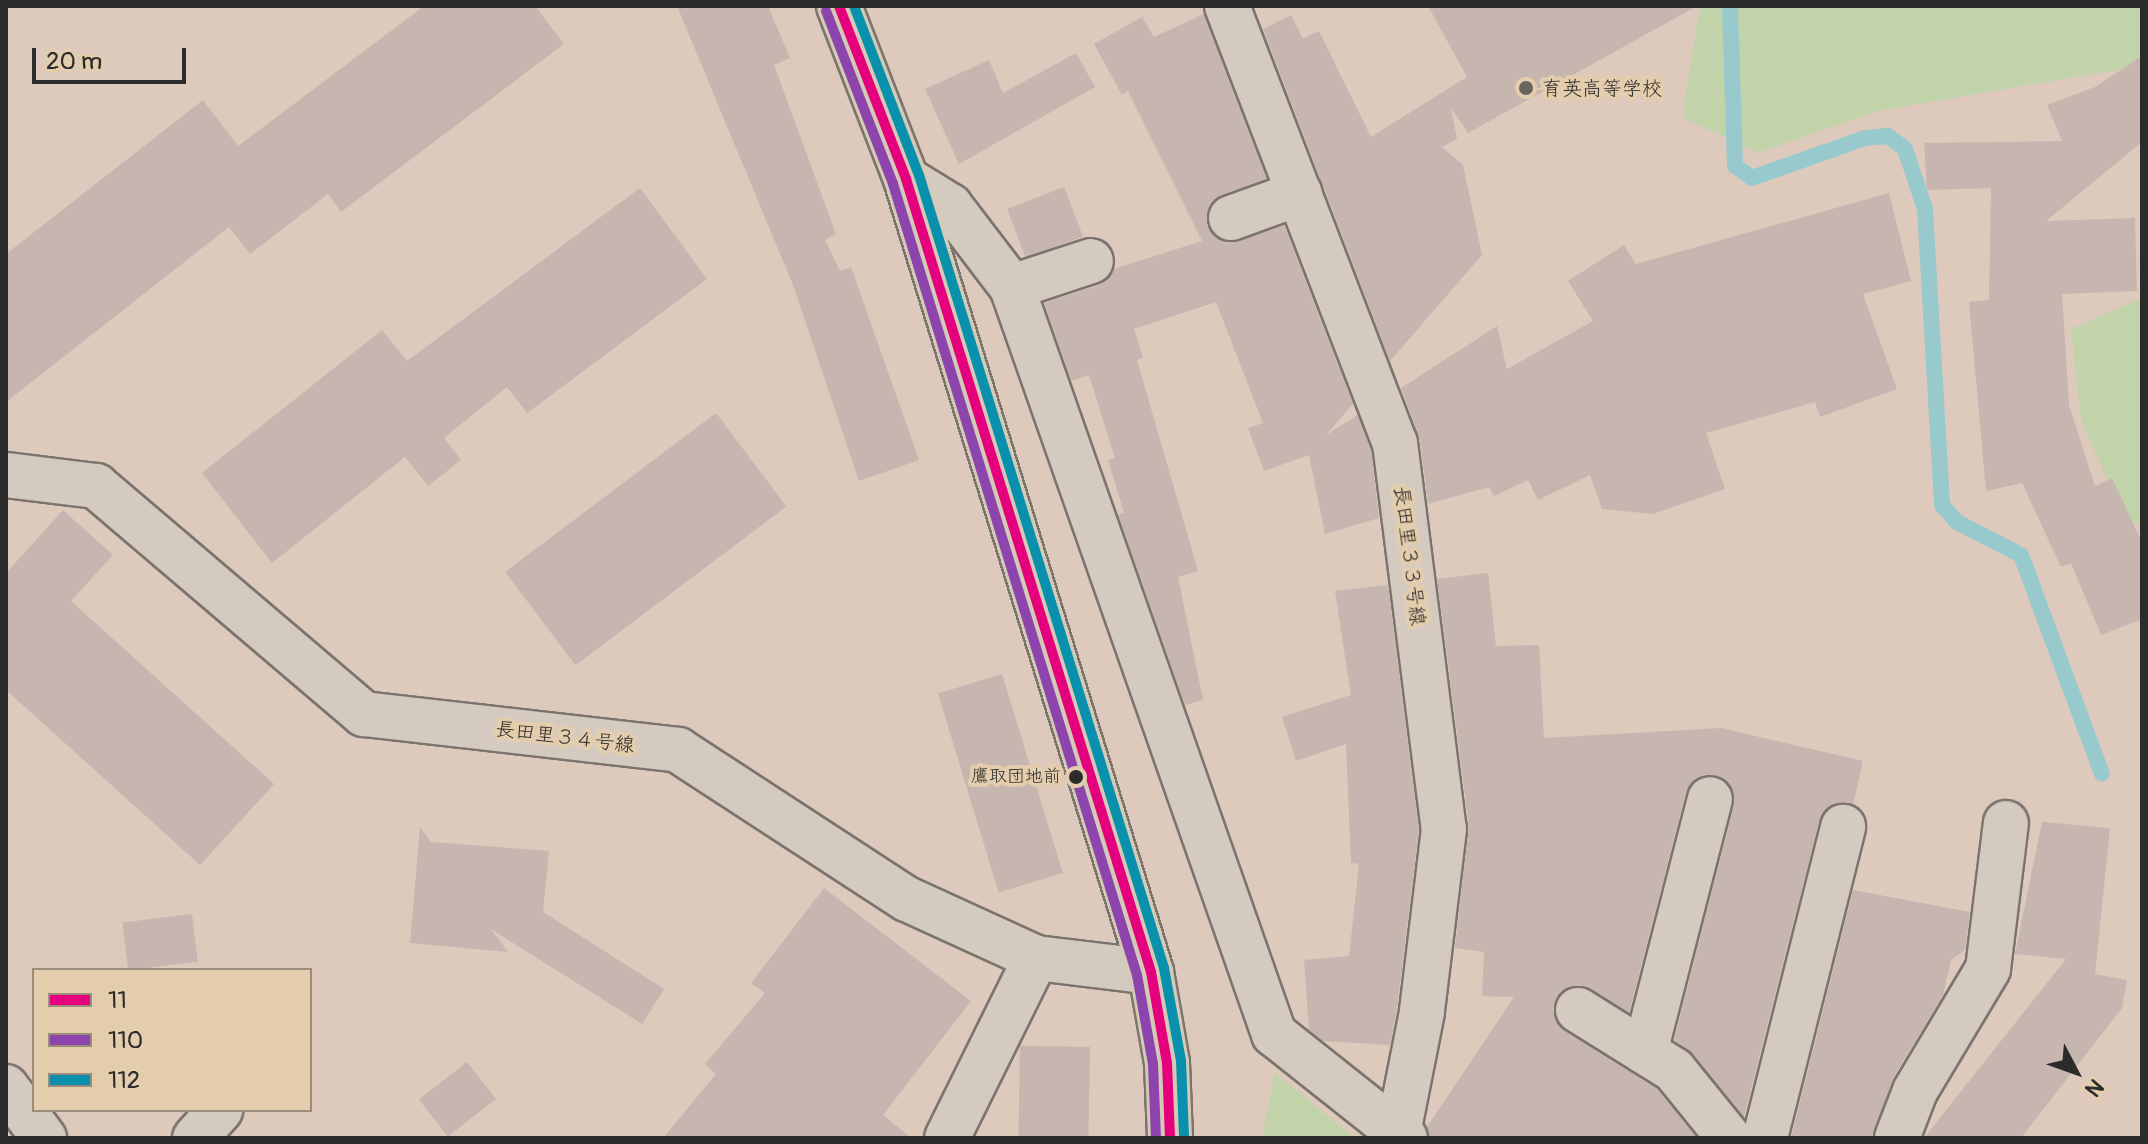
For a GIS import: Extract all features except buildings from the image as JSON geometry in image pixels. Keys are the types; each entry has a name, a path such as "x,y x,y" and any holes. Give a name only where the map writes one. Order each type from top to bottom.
{"main road":[{"path":"839,6 906,179 1151,972 1167,1063 1170,1138"}],"street":[{"name":"長田里３３号線","path":"1227,6 1395,443 1444,829 1422,1012 1402,1136"},
{"path":"906,179 950,206 1012,287 1274,1034 1402,1136"},
{"path":"1231,218 1300,193"},
{"path":"1012,287 1091,261"},
{"name":"長田里３４号線","path":"6,475 96,486 364,714 678,750 907,899 1036,958 1151,972"},
{"path":"1645,1052 1710,799"},
{"path":"1897,1138 1915,1091 1988,969 2006,823"},
{"path":"1765,1138 1843,827"},
{"path":"947,1138 1036,958"},
{"path":"1578,1010 1674,1070 1729,1138"},
{"path":"6,1087 44,1138"},
{"path":"195,1138 218,1112"}],"green space":[{"path":"1700,6 2142,6 2142,66 1877,111 1758,153 1682,117"},
{"path":"2142,298 2142,529 2122,513 2081,420 2071,329"},
{"path":"1275,1073 1355,1138 1262,1138"}],"waterway":[{"path":"1730,6 1735,166 1752,178 1865,138 1888,136 1905,149 1925,209 1942,505 1957,522 2021,555 2102,774"}],"transit line":[{"name":"11","path":"839,6 906,179 1151,972 1167,1063 1170,1138"},
{"name":"112","path":"854,6 919,175 1164,968 1181,1061 1184,1137"},
{"name":"110","path":"826,11 893,184 1137,975 1153,1064 1156,1138"}],"place":[{"name":"育英高等学校","path":"1526,88"},
{"name":"鷹取団地前","path":"1076,777"}]}
